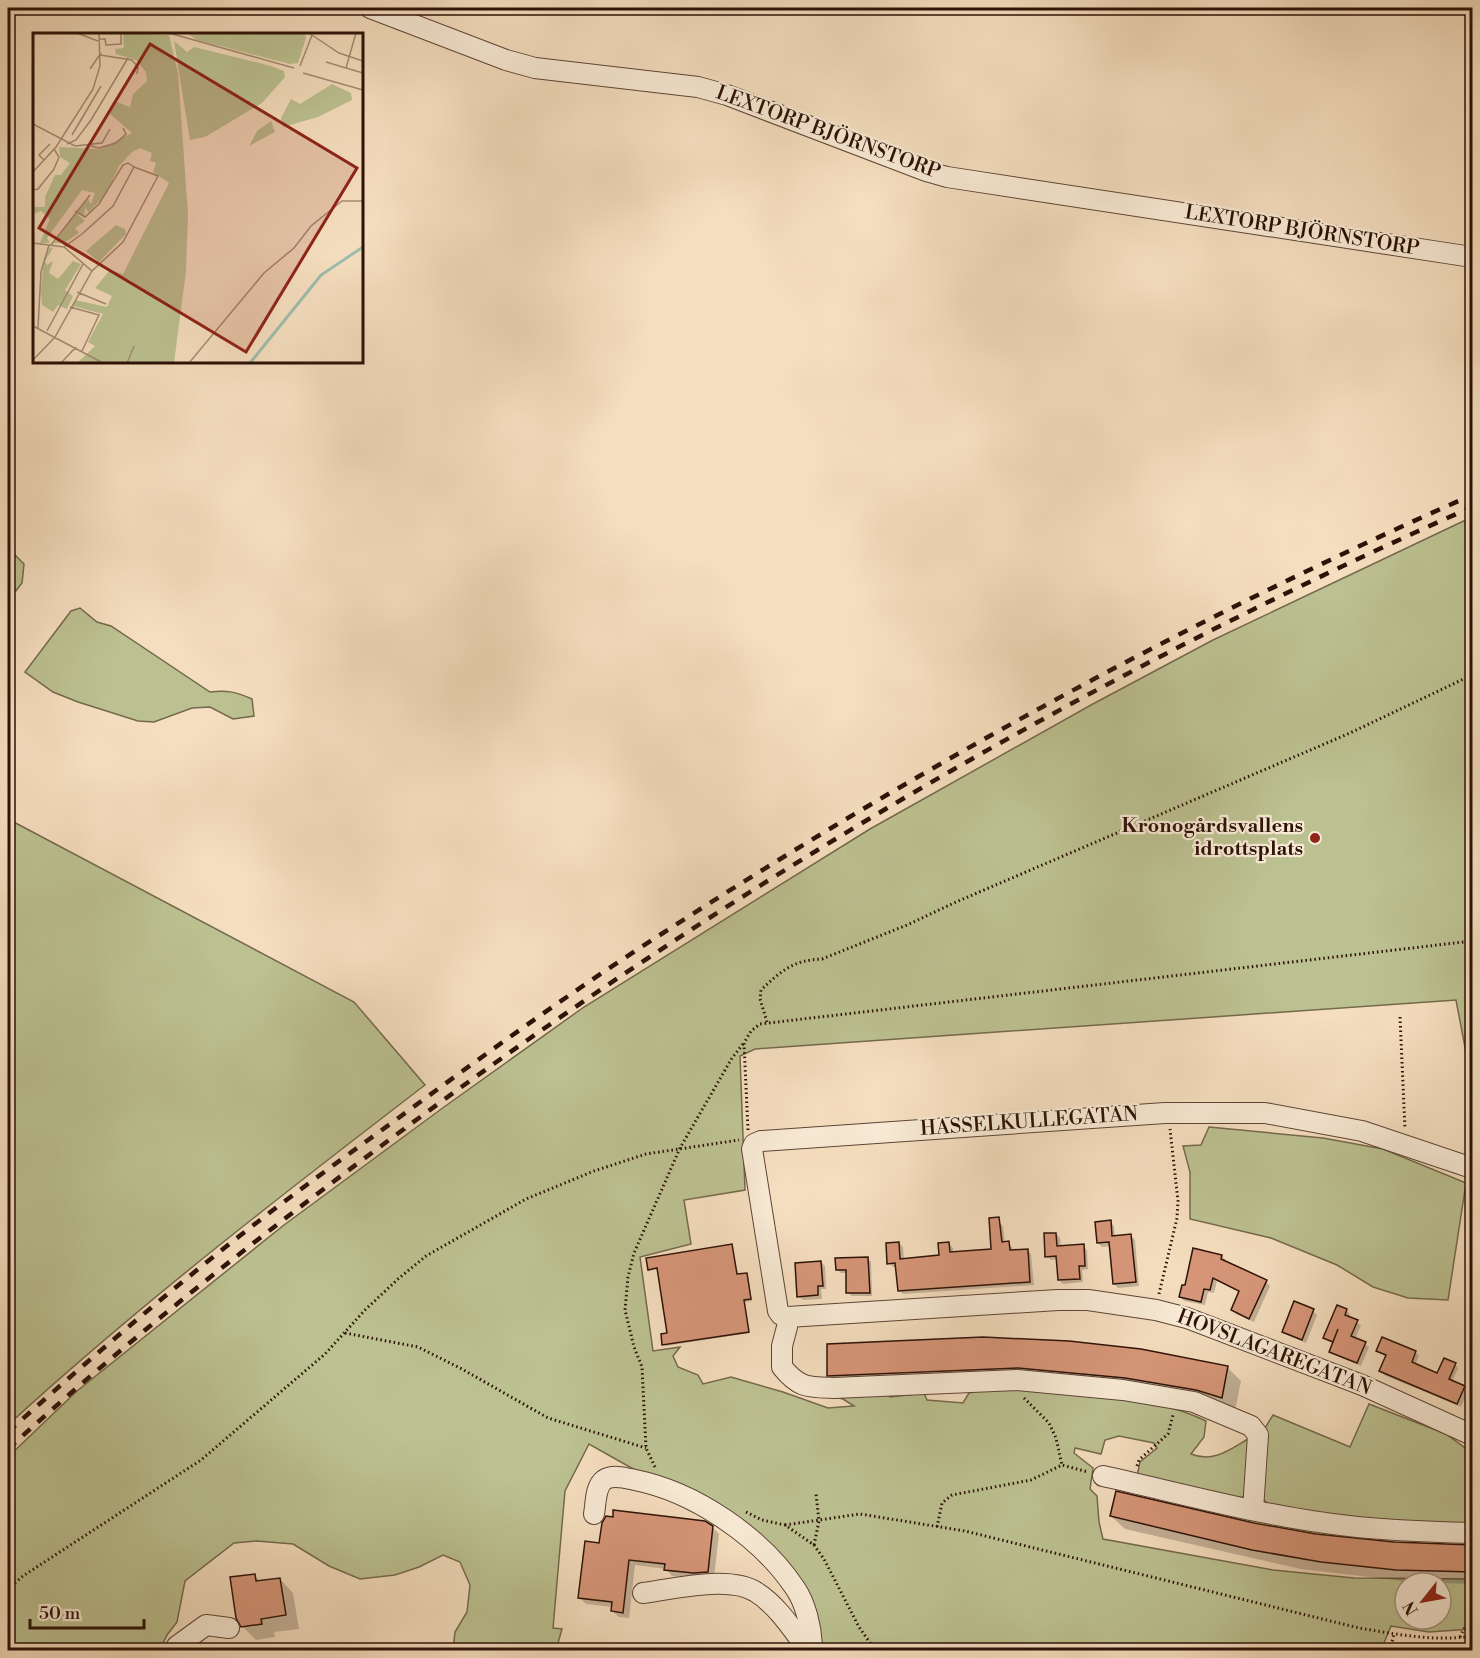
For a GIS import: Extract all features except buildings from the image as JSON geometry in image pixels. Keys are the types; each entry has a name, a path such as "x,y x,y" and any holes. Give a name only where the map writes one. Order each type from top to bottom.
{"street":[{"name":"LEXTORP BJÖRNSTORP","path":"370,8 506,60 535,68 698,87 727,95 947,177 1473,257"},
{"name":"HASSELKULLEGATAN","path":"784,1316 778,1311 752,1149 754,1144 761,1140 1165,1113 1265,1113 1362,1131 1473,1168"},
{"name":"HOVSLAGAREGATAN","path":"784,1316 1058,1300 1088,1300 1156,1310 1187,1318 1362,1385 1473,1435"},
{"path":"784,1316 787,1327 782,1346 782,1367 794,1381 810,1387 834,1388 1017,1380 1123,1390 1194,1402 1251,1426 1258,1435 1253,1510"},
{"path":"1103,1476 1253,1510 1348,1526 1473,1533"},
{"path":"594,1514 598,1486 606,1478 619,1477 643,1482 705,1506 760,1549 796,1590 812,1633 812,1645 808,1650 770,1604 756,1592 741,1585 699,1586 643,1593"},
{"path":"174,1650 206,1625 229,1628"}],"path":[{"path":"767,1022 760,999 761,990 776,975 790,966 822,959 907,925 1213,791 1350,734 1473,675"},
{"path":"662,1473 654,1466 646,1448 642,1368 625,1310 628,1277 634,1253 680,1148 732,1058 755,1027 767,1022 1473,941"},
{"path":"1400,1017 1406,1146"},
{"path":"8,1589 23,1576 201,1460 325,1354 398,1279 426,1256 526,1199 594,1171 646,1154 748,1138 744,1042"},
{"path":"1156,1310 1178,1218 1172,1136 1165,1113"},
{"path":"345,1332 418,1347 548,1418 646,1448"},
{"path":"1017,1380 1021,1394 1049,1423 1056,1438 1062,1465"},
{"path":"1131,1482 1139,1460 1168,1434 1178,1400"},
{"path":"937,1527 942,1503 952,1495 1031,1479 1062,1465 1103,1476"},
{"path":"814,1545 819,1521 816,1494"},
{"path":"744,1512 762,1520 785,1525 860,1514 937,1527 1359,1628 1423,1638 1473,1636"},
{"path":"785,1525 814,1545 824,1559 859,1627 875,1650"},
{"path":"1460,1638 1473,1612"},
{"path":"1390,1650 1394,1634"}],"green space":[{"path":"1472,517 1472,1084 1456,1000 755,1049 740,1056 745,1190 684,1200 691,1244 640,1257 653,1351 680,1347 673,1356 678,1367 698,1375 703,1384 731,1377 828,1408 854,1406 843,1399 822,1394 882,1389 890,1397 924,1393 927,1400 963,1403 969,1393 988,1389 1041,1387 1148,1403 1182,1411 1206,1421 1204,1437 1191,1454 1214,1456 1248,1439 1251,1442 1246,1496 1232,1500 1137,1476 1140,1462 1157,1448 1154,1443 1119,1436 1105,1440 1101,1454 1075,1448 1074,1453 1093,1468 1090,1489 1097,1496 1103,1539 1273,1570 1354,1578 1393,1578 1393,1626 1391,1626 1381,1650 821,1650 798,1581 651,1479 589,1444 565,1491 553,1628 562,1629 556,1650 453,1650 455,1632 467,1612 470,1585 460,1562 443,1555 419,1567 395,1575 360,1579 329,1566 293,1544 257,1541 234,1543 185,1581 177,1622 167,1635 160,1650 8,1650 8,1457 77,1391 284,1225 584,1007 870,829 1091,705 1213,640"},
{"path":"8,548 24,564 22,583 8,601"},
{"path":"80,608 97,622 111,626 210,692 232,692 252,699 254,716 233,719 210,707 192,708 154,722 138,721 53,692 25,672 71,611"},
{"path":"8,819 354,1002 425,1085 161,1293 8,1425"},
{"path":"1209,1127 1323,1138 1383,1149 1466,1183 1448,1300 1408,1298 1373,1287 1337,1265 1271,1238 1190,1219 1190,1172 1183,1146 1201,1145"},
{"path":"1369,1404 1446,1434 1472,1453 1472,1528 1382,1524 1273,1508 1257,1494 1265,1428 1273,1415 1350,1447"},
{"path":"1453,1579 1472,1579 1472,1629 1453,1630"}],"railway":[{"path":"8,1432 140,1317 277,1207 528,1024 663,933 760,871 859,812 1059,698 1263,592 1472,495"},
{"path":"8,1449 103,1365 201,1284 404,1129 530,1038 788,868 921,788 1056,712 1192,640 1472,507"}],"place":[{"name":"Kronogårdsvallens idrottsplats","path":"1315,838"}]}
